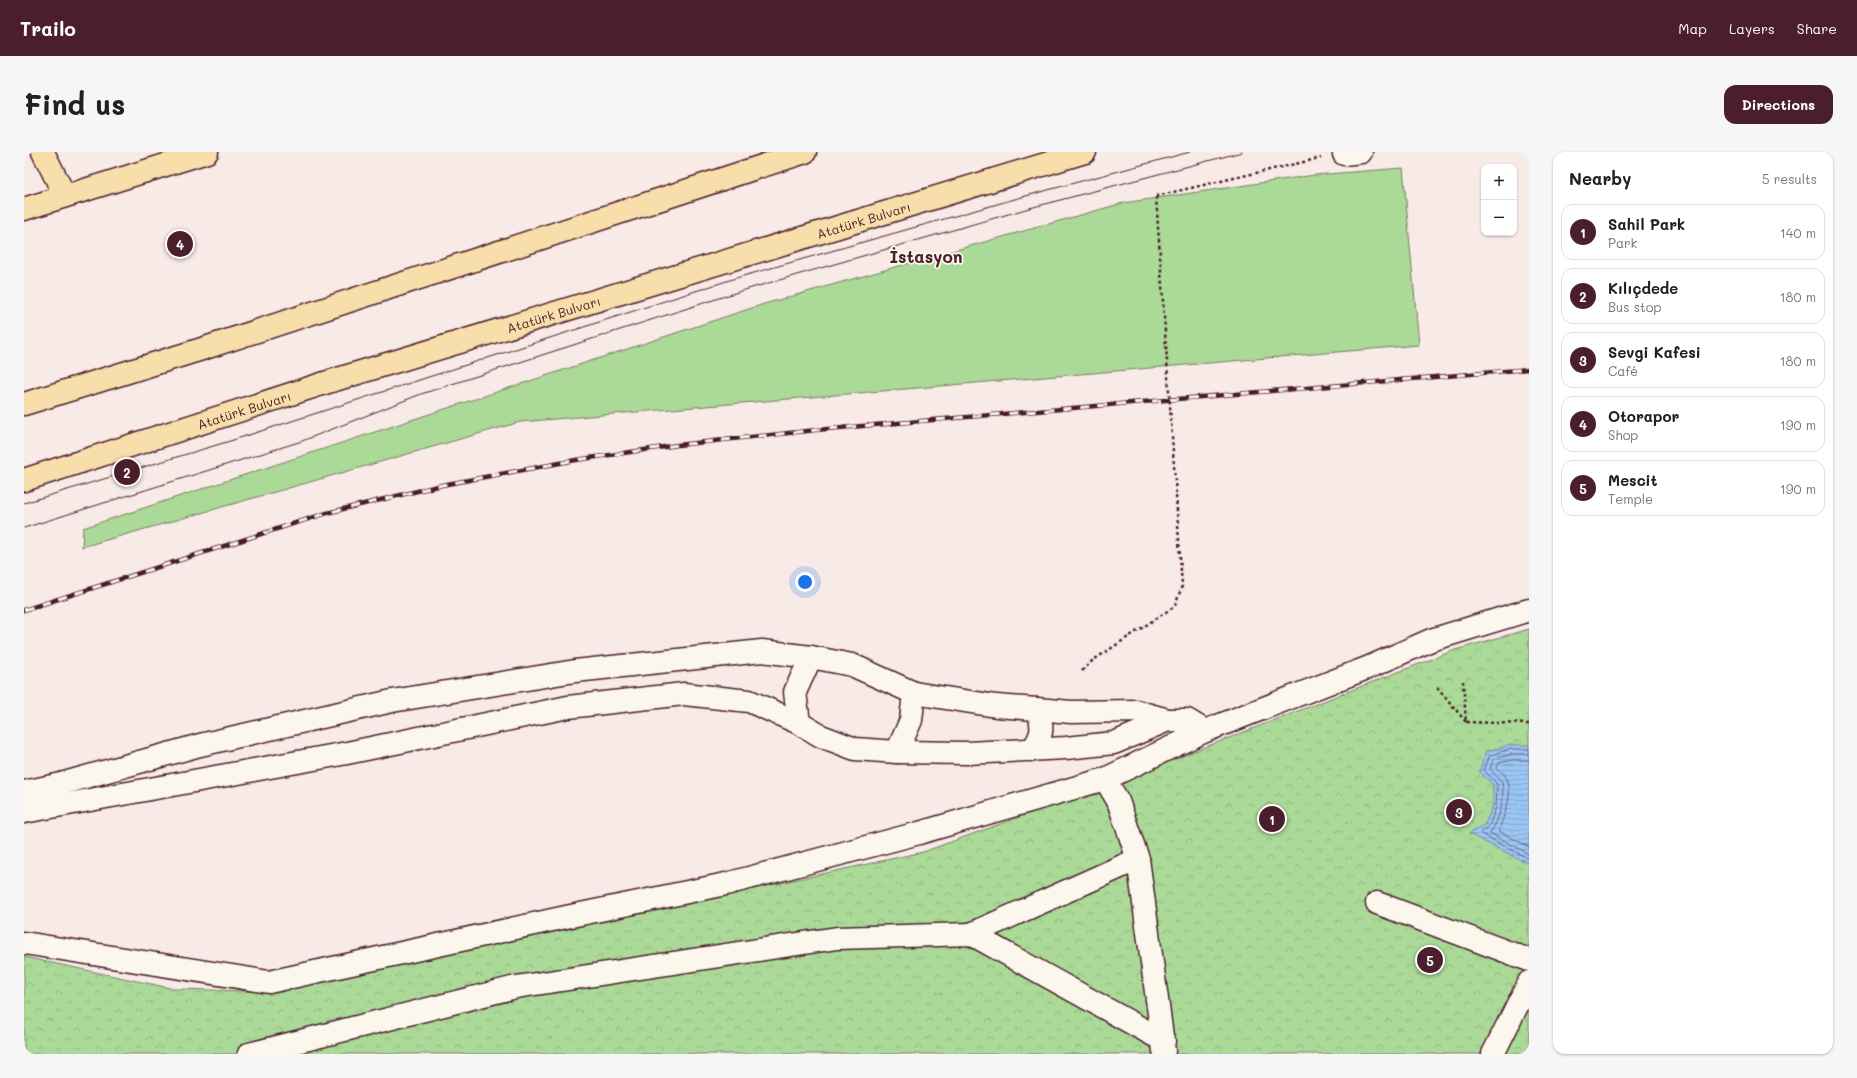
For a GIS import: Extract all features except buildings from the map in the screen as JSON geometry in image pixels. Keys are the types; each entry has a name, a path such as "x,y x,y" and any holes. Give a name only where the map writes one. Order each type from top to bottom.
{"main road":[{"path":"43,152 64,196"},
{"path":"24,209 207,152"},
{"path":"24,404 202,350 805,152"},
{"name":"Atatürk Bulvarı","path":"24,480 328,382 1085,152"}],"street":[{"path":"24,943 268,982 566,916 726,884 919,833 1105,779 1205,731 1367,668 1431,640 1529,610"},
{"path":"24,792 57,785 200,745 392,701 575,671 762,651 811,657 852,665 914,693 996,706 1071,712 1136,711 1168,720 1187,720 1205,731"},
{"path":"799,723 795,692 811,657"},
{"path":"897,752 911,720 914,693"},
{"path":"24,812 347,753 568,708 684,694 749,700 799,723 821,736 855,749 897,752 967,753 1032,750 1114,743 1168,720"},
{"path":"1032,750 1041,737 1042,720 1038,709"},
{"path":"1105,779 1118,801 1138,859 1164,1047"},
{"path":"249,1054 516,987 837,938 971,934 1138,859"},
{"path":"1378,903 1529,960"},
{"path":"971,934 1164,1047"},
{"path":"1493,1054 1529,982"}],"path":[{"path":"1082,671 1092,661 1175,606 1182,586 1156,196 1353,153"},
{"path":"1463,681 1466,722"},
{"path":"1437,687 1466,722 1529,724"}],"green space":[{"path":"1403,168 1419,345 520,422 82,547 83,528 764,304 1123,203 1315,175"},
{"path":"1529,629 1529,1054 24,1054 24,957 175,989 278,992 923,852 1105,786 1455,650"}],"water":[{"path":"1511,745 1529,745 1529,864 1469,834 1485,824 1493,805 1493,785 1479,771 1487,751"}],"tram line":[{"path":"24,503 230,441 736,278 1022,197 1190,152"},
{"path":"24,528 302,441 421,394 741,291 1026,209 1242,152"}],"railway":[{"path":"24,610 327,513 442,485 576,460 678,445 816,430 1529,369"}],"place":[{"name":"Otorapor","path":"180,244"},
{"name":"Kılıçdede","path":"127,472"},
{"name":"Sevgi Kafesi","path":"1459,812"},
{"name":"Sahil Park","path":"1272,819"},
{"name":"Mescit","path":"1430,960"}],"district":[{"name":"İstasyon","path":"926,256"}]}
